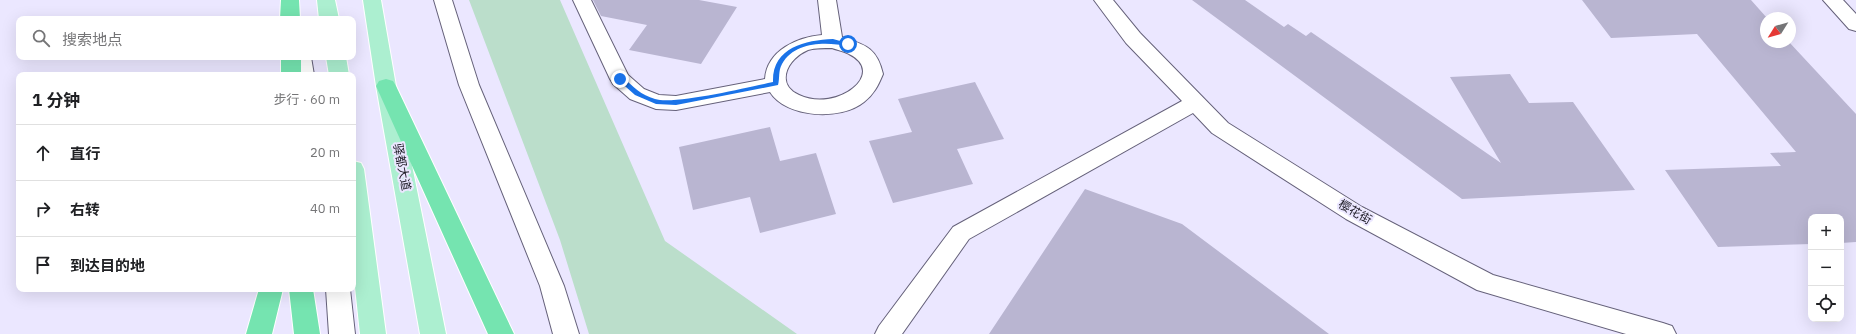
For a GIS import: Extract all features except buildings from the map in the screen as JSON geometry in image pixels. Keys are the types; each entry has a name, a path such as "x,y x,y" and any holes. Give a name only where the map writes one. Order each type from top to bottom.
{"highway":[{"path":"290,0 290,16"},
{"path":"290,60 291,72"},
{"path":"386,86 502,334"},
{"path":"259,334 270,292"},
{"path":"301,292 307,334"}],"main road":[{"path":"326,0 329,16"},
{"name":"驿都大道","path":"372,0 386,86 433,334"},
{"path":"336,60 338,72"},
{"path":"356,193 373,334"}],"street":[{"path":"290,0 293,16"},
{"path":"443,0 468,85 552,286 566,334"},
{"path":"582,0 620,79 637,94 656,102 676,102 776,84"},
{"path":"827,0 833,41"},
{"name":"樱花街","path":"1103,0 1134,38 1220,128 1354,213 1486,283 1663,334"},
{"path":"1832,0 1856,25"},
{"path":"833,41 848,44 860,51 869,59 873,70 872,81 866,91 854,100 840,106 823,108 807,107 787,98 782,94 776,84 775,72 780,62 789,52 802,46 817,42 833,41"},
{"path":"302,60 304,72"},
{"path":"888,334 961,232 1196,103"},
{"path":"338,292 342,334"}],"green space":[{"path":"469,0 560,0 665,241 797,334 589,334 560,240"}],"route":[{"path":"620,79 637,94 656,102 676,102 776,84 775,72 780,62 789,52 802,46 817,42 833,41 848,44"}]}
